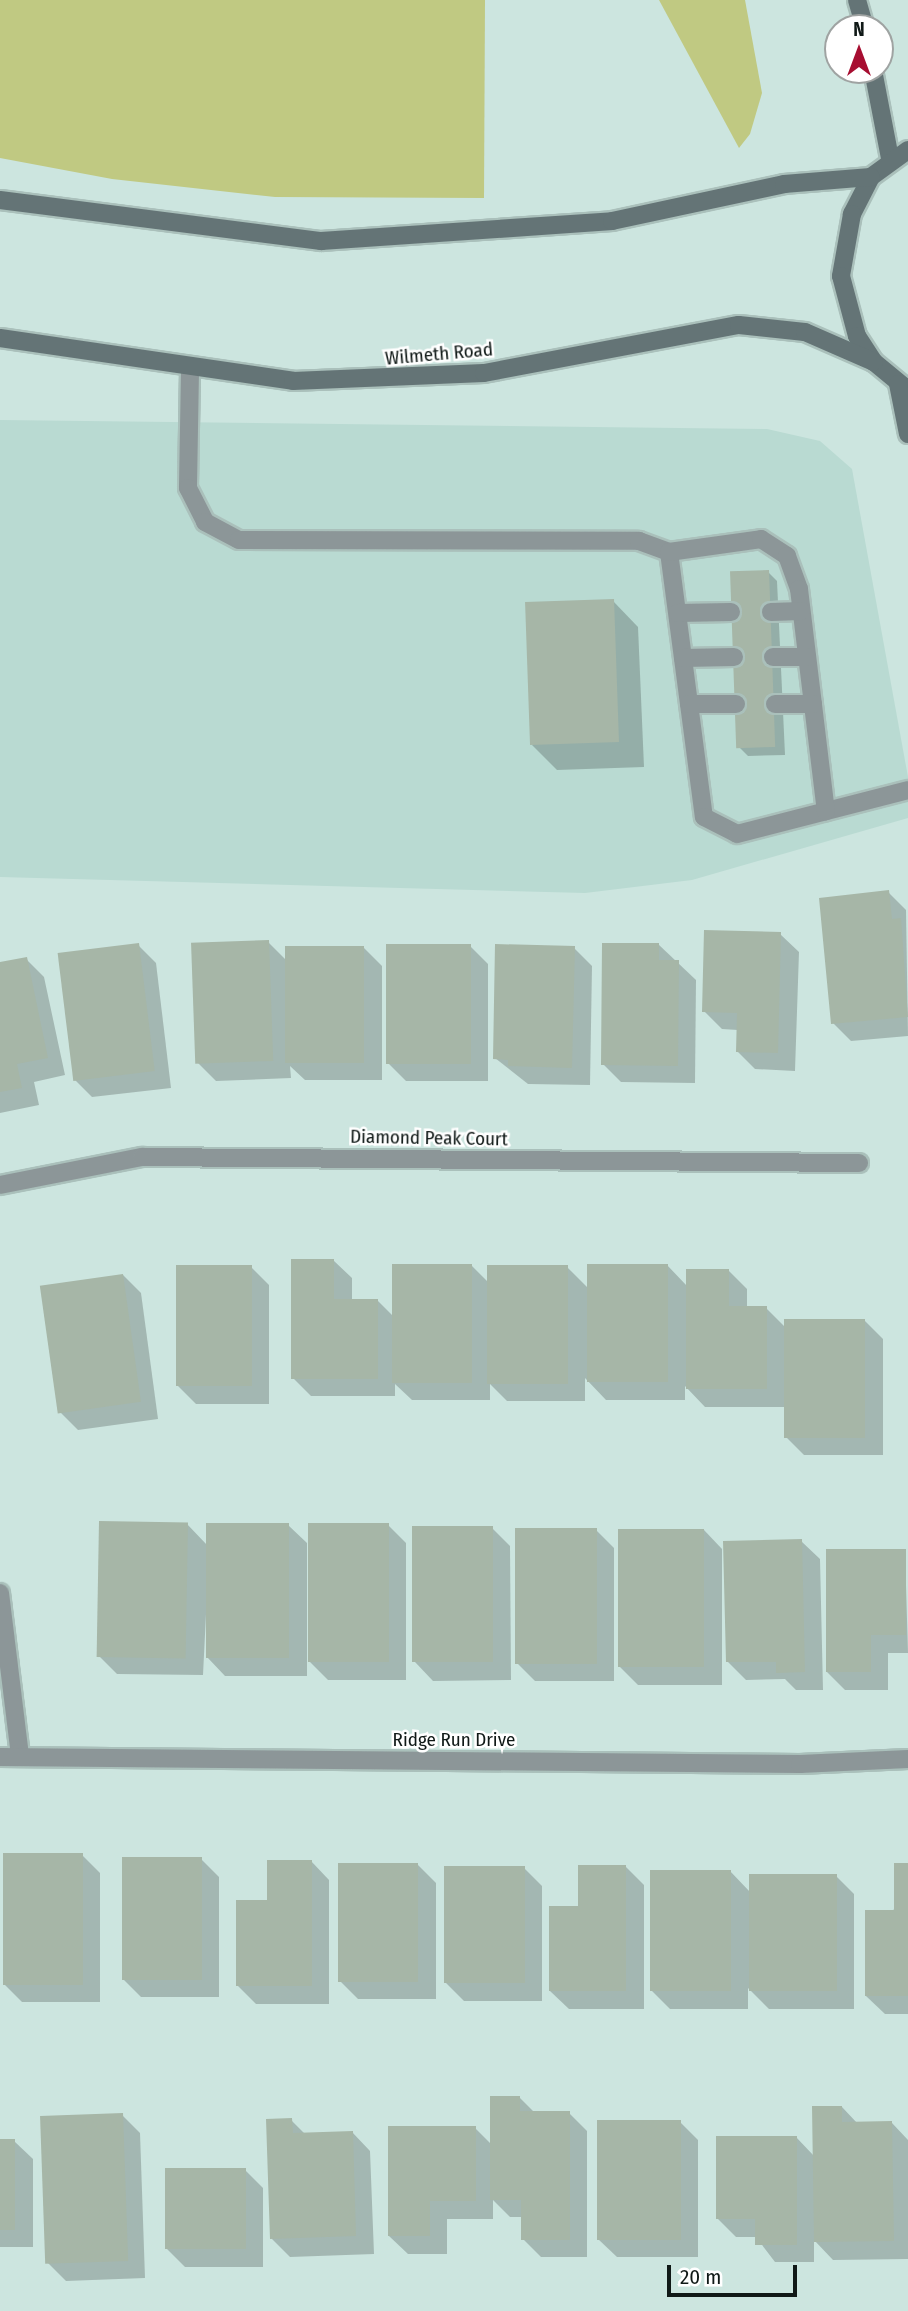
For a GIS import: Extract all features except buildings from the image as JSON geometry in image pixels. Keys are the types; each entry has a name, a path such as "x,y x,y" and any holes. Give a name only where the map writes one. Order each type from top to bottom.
{"street":[{"path":"876,84 891,158"},
{"path":"908,150 891,158 871,177 852,214 841,276 845,307 874,362 903,387 908,434"},
{"path":"0,200 321,241 612,221 784,184 871,177"},
{"name":"Wilmeth Road","path":"0,338 190,371 293,382 484,373 739,325 805,332 874,362"},
{"path":"190,371 188,488 205,522 239,540 639,541 669,552 761,539 787,556 801,611 826,811"},
{"path":"669,552 704,817 737,834 908,790"},
{"path":"771,612 801,611"},
{"path":"678,613 731,612"},
{"path":"683,658 734,657"},
{"path":"773,657 807,657"},
{"path":"689,704 736,704"},
{"path":"775,704 813,704"},
{"name":"Diamond Peak Court","path":"0,1185 142,1157 859,1163"},
{"path":"0,1593 20,1758"},
{"name":"Ridge Run Drive","path":"0,1757 800,1764 908,1759"}],"shaded area":[{"path":"0,420 767,429 820,441 852,469 908,777 908,818 692,880 585,893 0,877"}],"green space":[{"path":"0,0 485,0 484,198 275,197 112,179 0,158"},
{"path":"659,0 745,0 762,93 750,134 739,148"}]}
